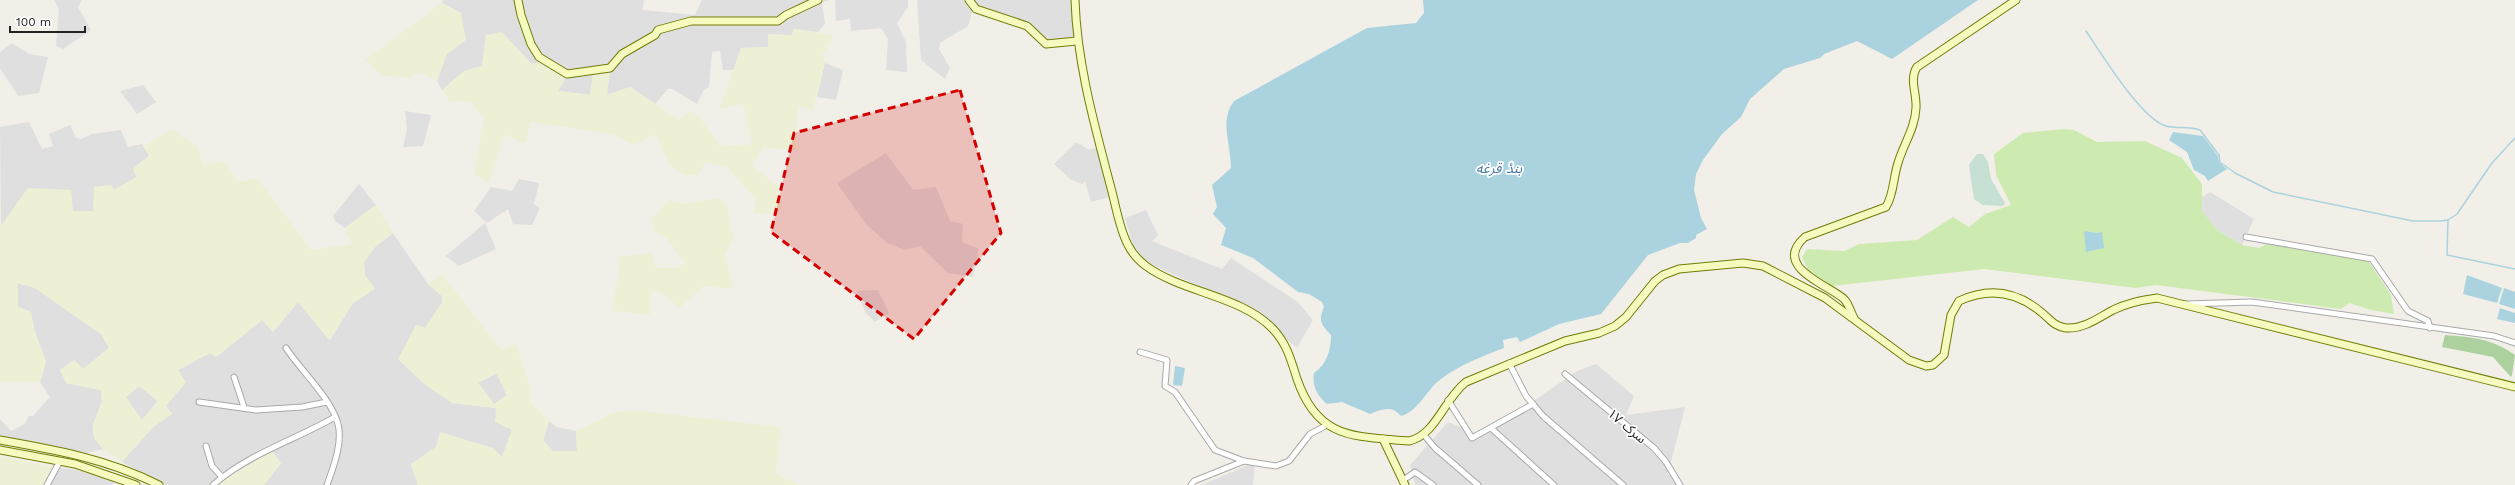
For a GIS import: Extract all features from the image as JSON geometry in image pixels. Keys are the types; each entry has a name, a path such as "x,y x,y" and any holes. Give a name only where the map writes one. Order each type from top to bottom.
{"main road":[{"path":"518,0 521,15 531,44 539,57 567,74 610,68 622,54 655,35 658,30 678,23 691,21 778,21 786,15 818,0"},
{"path":"968,0 976,9 1027,26 1046,44 1077,41"},
{"path":"1075,0 1077,41 1105,163 1124,234 1132,252 1155,271 1240,307 1262,319 1272,328 1290,355 1306,399 1327,425 1343,433 1408,441 1424,435 1448,400 1466,382 1509,363 1566,341 1596,334 1614,326 1626,317 1655,281 1663,275 1680,270 1743,263 1763,266 1825,298 1909,360 1926,366 1933,365 1944,355 1954,307 1967,298 1996,293 2011,294 2032,305 2053,324 2065,328 2088,324 2113,310 2142,300 2158,298 2515,387"},
{"path":"1855,320 1844,299 1807,277 1799,267 1795,255 1797,244 1805,237 1858,216 1874,213 1887,205 1898,162 1909,139 1914,122 1916,108 1913,73 1917,67 2016,0"},
{"path":"1383,439 1404,483"},
{"path":"0,440 77,454 116,466 159,485"},
{"path":"0,450 75,464 136,485"},
{"path":"75,464 77,454"}],"street":[{"path":"2246,237 2372,259 2408,311 2428,321 2430,328"},
{"path":"2184,304 2210,301 2252,302 2494,336 2515,343"},
{"path":"286,348 327,402 338,425 339,438 336,456 327,485"},
{"path":"1140,352 1167,360 1165,386 1175,392 1215,450 1244,460 1276,466 1289,461 1310,434 1327,425"},
{"path":"1509,363 1526,396 1543,416 1623,485"},
{"name":"سرک ۱۷","path":"1565,374 1654,448 1666,462 1680,485"},
{"path":"234,377 244,407"},
{"path":"1448,400 1472,438 1533,404"},
{"path":"199,402 266,410 302,407 327,402"},
{"path":"213,485 222,477 258,455 312,430 335,417"},
{"path":"1491,428 1554,485"},
{"path":"1424,435 1478,485"},
{"path":"206,446 212,466 222,477"},
{"path":"1192,485 1194,481 1244,460"},
{"path":"47,485 60,461"},
{"path":"1404,483 1415,472 1433,485"}],"highlighted area":[{"path":"960,90 1001,233 914,339 771,232 794,133"}],"shaded area":[{"path":"54,0 82,0 78,7 91,30 63,49 56,46 59,9"},
{"path":"443,0 644,0 643,10 695,15 702,0 830,0 822,2 825,24 818,32 794,29 792,35 768,47 741,48 735,70 723,70 720,51 712,52 709,87 703,91 697,104 672,89 668,89 655,104 630,87 607,95 610,69 590,95 558,91 566,77 532,65 486,36 482,66 464,71 442,90 437,81 461,13 442,3"},
{"path":"835,0 908,0 908,7 897,23 906,42 907,72 886,70 888,39 881,28 851,31 850,19 836,21"},
{"path":"917,0 1072,0 1073,42 1047,43 1025,24 973,9 968,26 940,43 939,49 950,68 945,79 921,60"},
{"path":"12,43 29,54 48,57 39,93 18,96 0,68 0,52"},
{"path":"825,63 843,70 836,100 817,97"},
{"path":"143,85 156,102 137,114 120,91"},
{"path":"405,111 431,115 423,146 403,147 407,130"},
{"path":"29,122 42,149 53,146 49,134 70,125 76,138 81,139 92,134 121,130 128,147 142,144 149,156 133,169 137,177 114,190 93,211 73,211 1,228 0,127"},
{"path":"1076,142 1089,150 1099,147 1113,196 1091,202 1085,181 1082,184 1070,179 1054,164"},
{"path":"886,153 913,190 936,187 950,221 963,224 962,242 979,249 973,277 948,273 920,246 905,250 887,243 866,224 837,183"},
{"path":"519,179 539,183 534,204 540,208 532,225 513,224 508,209 487,223 474,211 491,187 512,191"},
{"path":"359,184 376,205 345,228 336,222 333,216"},
{"path":"2210,192 2254,219 2242,245 2217,230 2202,211 2202,197"},
{"path":"1146,210 1158,235 1152,241 1222,269 1231,258 1298,302 1313,320 1297,348 1254,311 1144,261 1134,249 1125,218"},
{"path":"485,223 496,249 459,266 446,256"},
{"path":"393,233 428,284 442,296 442,303 425,328 416,325 452,403 497,408 512,430 502,457 436,447 411,464 418,485 264,485 281,463 224,479 219,485 162,485 122,462 153,427 172,414 166,406 178,370 210,353 216,357 263,319 273,332 298,302 330,340 353,303 375,289 365,275 364,262 375,247"},
{"path":"17,283 35,288 101,334 109,348 66,383 101,390 102,401 93,425 94,438 103,449 83,454 0,438 0,419 11,431 25,424 29,416 33,416 50,397 40,382 46,362 34,329 31,312 18,307"},
{"path":"878,290 889,313 875,322 865,312 857,291"},
{"path":"1596,364 1634,396 1626,415 1685,407 1668,474 1684,485 1415,485 1410,465 1448,422 1474,432 1487,433 1577,371"},
{"path":"497,373 507,396 494,404 478,383"},
{"path":"139,386 158,401 142,420 126,397"},
{"path":"549,421 556,427 576,431 577,451 553,451 543,440"},
{"path":"1255,462 1253,485 1202,485"},
{"path":"54,467 76,470 115,481 112,485 43,485"}],"green space":[{"path":"442,3 461,13 466,40 447,54 437,81 419,72 409,78 381,75 365,60"},
{"path":"794,29 834,35 823,55 825,63 813,110 798,106 796,151 763,147 752,166 778,186 782,208 772,214 754,213 755,199 728,168 707,162 697,175 686,175 670,166 656,134 634,145 613,134 530,122 526,144 504,134 489,183 474,173 484,118 469,101 450,102 442,90 464,71 482,66 486,35 502,32 532,64 543,61 566,76 558,91 590,95 593,73 610,69 607,95 630,87 679,120 690,110 700,118 720,146 752,144 743,104 719,109 741,48 768,47 768,34 792,35"},
{"path":"172,129 198,147 203,166 225,161 238,182 257,178 311,250 352,244 345,228 376,205 393,233 375,247 364,262 365,275 375,289 353,303 329,340 298,302 273,332 262,320 216,357 210,353 178,370 186,382 166,406 172,414 153,427 122,462 103,449 94,438 93,425 102,401 101,390 66,383 60,370 74,360 84,369 109,348 101,334 35,288 18,283 18,307 31,312 34,329 46,362 40,382 0,382 0,227 28,188 71,190 73,211 93,211 94,187 111,185 114,190 137,177 133,169 149,156 144,146","holes":["140,386 158,401 142,420 126,397"]},
{"path":"2064,129 2074,130 2097,142 2145,141 2182,158 2202,184 2202,211 2217,230 2242,245 2259,248 2266,244 2367,259 2391,295 2394,314 2371,310 2349,303 2341,309 2156,285 2135,288 1984,269 1832,286 1808,270 1802,257 1807,249 1844,251 1859,244 1917,240 1953,217 1969,227 1985,214 2011,205 1996,175 1994,154 2023,133"},
{"path":"1977,154 1983,154 1988,162 1991,179 2005,203 2003,206 1983,205 1974,199 1969,165"},
{"path":"718,198 727,204 731,231 735,236 725,254 733,289 704,286 679,308 660,292 651,292 650,315 612,311 619,270 617,257 652,253 656,268 677,268 685,263 667,239 655,232 651,220 669,200 682,204"},
{"path":"442,274 501,350 516,344 531,388 530,401 549,421 543,440 553,451 577,451 576,431 615,412 641,411 781,427 776,474 800,485 418,485 411,464 436,447 440,432 493,448 502,457 512,430 495,422 496,408 452,403 424,384 398,359 416,325 425,328 442,303 442,296 428,284","holes":["496,373 507,395 494,404 478,383"]},
{"path":"2445,335 2490,342 2499,345 2515,355 2511,377 2493,357 2442,347"},
{"path":"272,451 281,463 264,485 219,485 224,479"},
{"path":"0,457 54,467 43,485 0,485"}],"water":[{"name":"بندٔ قرغه","path":"1423,0 1978,0 1892,59 1857,41 1824,54 1820,58 1784,69 1750,99 1741,117 1722,134 1703,160 1696,174 1694,190 1701,218 1707,229 1696,235 1696,238 1688,243 1680,243 1648,255 1601,314 1559,324 1520,342 1517,337 1503,340 1504,348 1471,361 1455,369 1441,379 1413,410 1401,416 1394,410 1390,409 1370,414 1342,402 1327,404 1320,397 1315,387 1314,373 1325,361 1331,341 1331,335 1325,328 1321,319 1324,307 1322,302 1309,294 1298,292 1253,258 1221,245 1226,228 1213,214 1217,207 1212,185 1231,168 1226,125 1227,117 1234,101 1367,28 1416,23 1424,13"},
{"path":"2173,132 2203,136 2218,156 2219,162 2227,169 2208,181 2205,176 2194,170 2187,152 2169,140"},
{"path":"2084,231 2097,233 2102,232 2104,248 2086,252"},
{"path":"2467,275 2502,288 2497,303 2463,294"},
{"path":"2504,288 2515,292 2515,309 2499,304"},
{"path":"2500,308 2515,313 2515,323 2497,319"},
{"path":"1175,366 1185,368 1182,386 1173,385"}],"waterway":[{"path":"2086,31 2122,84 2145,111 2156,121 2166,126 2200,130 2219,155 2220,162 2235,173 2273,192 2413,221 2448,220 2457,214 2492,163 2515,138"},
{"path":"2448,220 2447,255 2515,269"}]}
